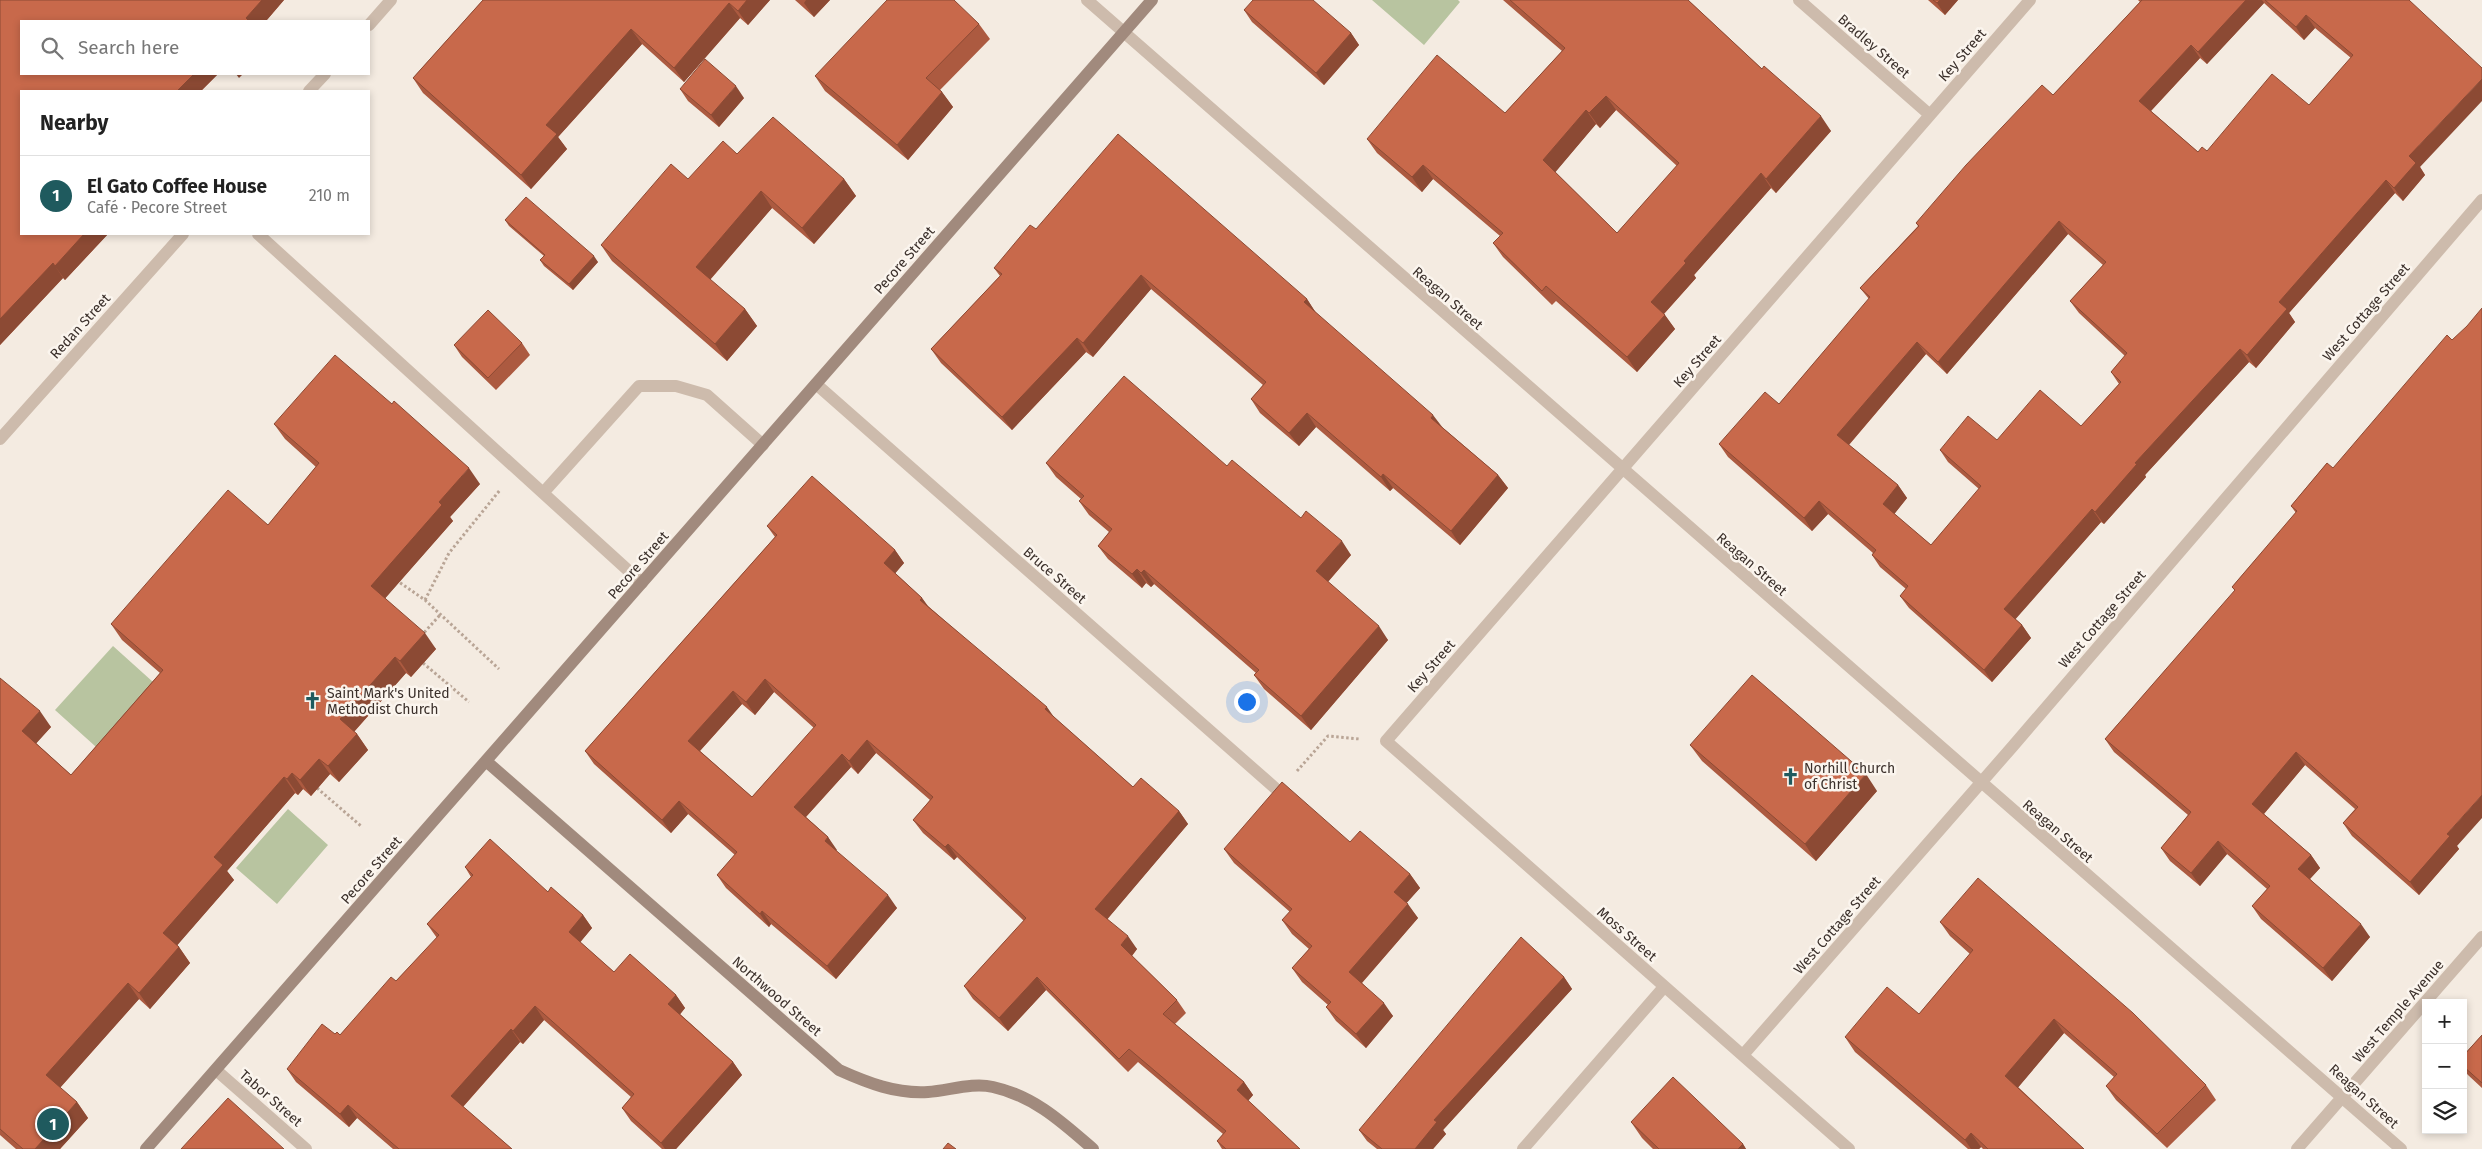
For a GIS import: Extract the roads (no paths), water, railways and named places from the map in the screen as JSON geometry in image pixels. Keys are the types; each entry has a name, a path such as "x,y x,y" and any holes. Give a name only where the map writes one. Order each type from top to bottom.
{"street":[{"path":"370,24 391,0"},
{"name":"Reagan Street","path":"1086,0 1621,470 2401,1149"},
{"name":"Pecore Street","path":"146,1149 1152,0"},
{"name":"Bradley Street","path":"1799,0 1930,115"},
{"name":"Key Street","path":"1386,741 2030,0"},
{"path":"311,90 324,75"},
{"name":"West Cottage Street","path":"1743,1055 2482,200"},
{"name":"Redan Street","path":"0,439 182,235"},
{"path":"259,235 642,583"},
{"name":"Bruce Street","path":"816,384 1275,788"},
{"path":"543,493 638,386 676,386 707,395 763,445"},
{"name":"Moss Street","path":"1386,741 1849,1149"},
{"name":"Northwood Street","path":"486,761 839,1070 869,1083 900,1091 928,1092 991,1086 1024,1096 1050,1112 1093,1149"},
{"name":"West Temple Avenue","path":"2297,1149 2482,938"},
{"path":"1524,1149 1664,987"},
{"name":"Tabor Street","path":"216,1070 306,1149"}],"place":[{"name":"Saint Mark's United Methodist Church","path":"313,701"},
{"name":"Norhill Church of Christ","path":"1790,776"},
{"name":"El Gato Coffee House","path":"53,1124"}]}
